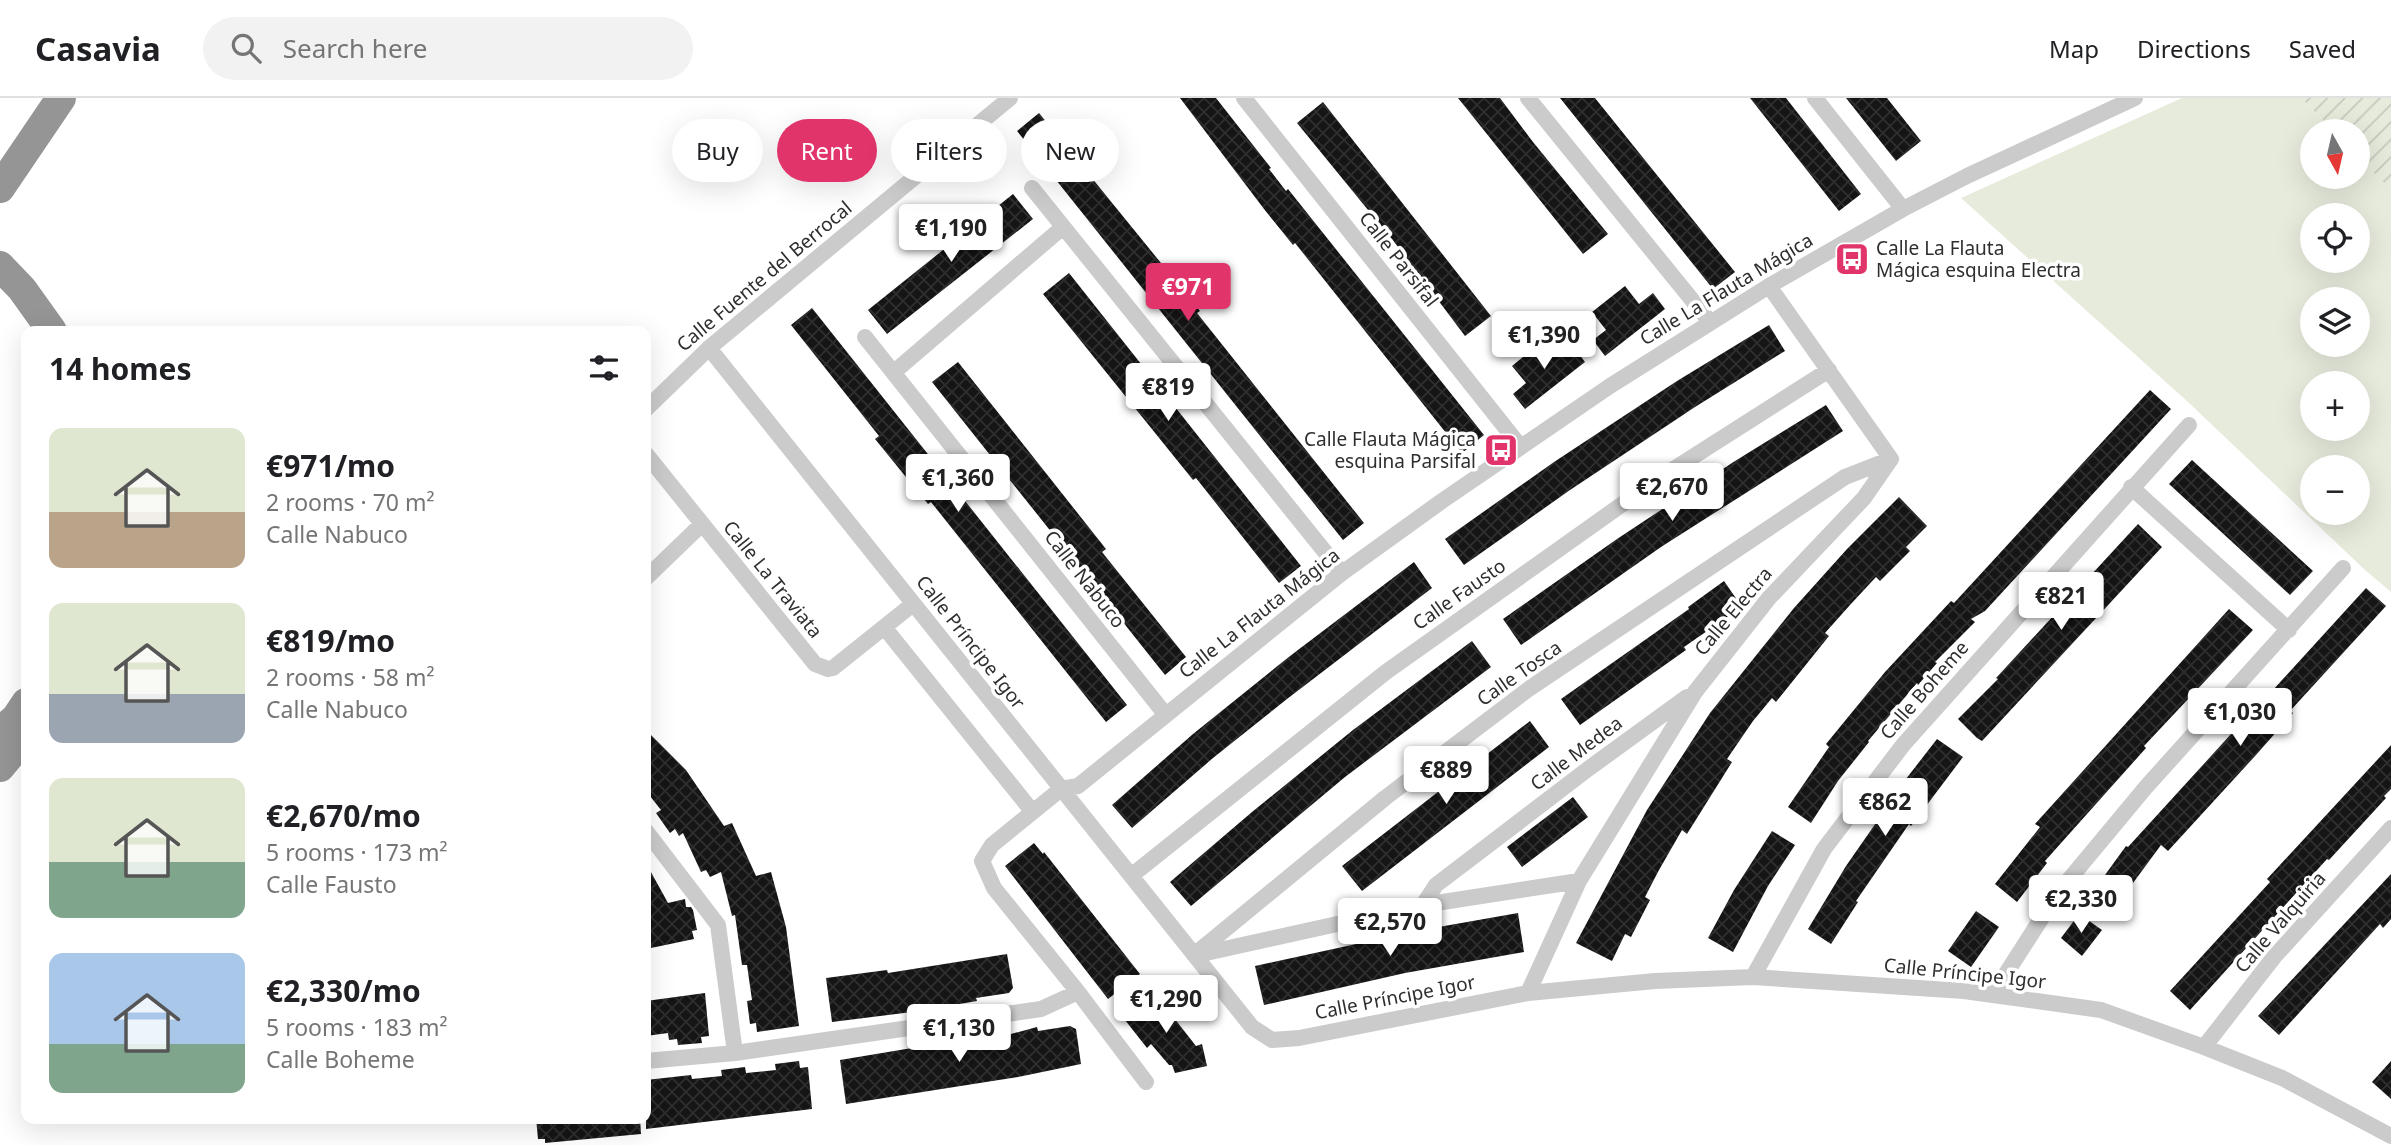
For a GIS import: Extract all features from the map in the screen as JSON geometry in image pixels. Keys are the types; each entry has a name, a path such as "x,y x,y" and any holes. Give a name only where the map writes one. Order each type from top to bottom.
{"highway":[{"path":"0,160 45,98"},
{"path":"0,188 61,98"},
{"path":"0,266 22,289 48,326"},
{"path":"0,293 26,326"},
{"path":"0,733 21,710"},
{"path":"0,767 21,742"}],"street":[{"name":"Calle Fuente del Berrocal","path":"651,404 709,348 1010,98"},
{"name":"Calle Parsifal","path":"1244,98 1520,446"},
{"path":"1528,98 1710,322"},
{"path":"1815,98 1903,209"},
{"name":"Calle La Flauta Mágica","path":"1032,811 1060,789 1078,786 1342,573 1520,446 1710,322 1903,209 2102,105 2135,98"},
{"path":"1032,188 1342,573"},
{"path":"894,372 1063,227"},
{"path":"1769,286 1891,459"},
{"name":"Calle Nabuco","path":"865,337 1165,714"},
{"name":"Calle Príncipe Igor","path":"709,348 1252,1027 1272,1040 1299,1038 1528,993 1655,981 1754,977 1993,994 2101,1010 2282,1078 2391,1136"},
{"name":"Calle Fausto","path":"1131,876 1386,672 1654,481 1829,370"},
{"name":"Calle Boheme","path":"1754,977 1824,849 1903,745 2189,425"},
{"name":"Calle Electra","path":"1528,993 1579,881 1695,692 1769,598 1864,498 1891,459"},
{"name":"Calle Tosca","path":"1194,955 1384,798 1530,688 1845,477 1891,459"},
{"name":"Calle La Traviata","path":"651,460 815,664 833,668 913,604"},
{"path":"2132,487 2289,630"},
{"name":"Calle La Traviata","path":"651,573 702,524"},
{"path":"1993,994 2057,894 2146,787 2343,568"},
{"path":"884,627 1032,811 992,845 982,861 994,888 1146,1082"},
{"name":"Calle Medea","path":"1423,905 1436,885 1588,769 1695,692"},
{"name":"Calle Valquiria","path":"2204,1047 2274,957 2391,828"},
{"path":"651,838 718,925 735,1053"},
{"path":"1194,955 1423,905 1579,881"},
{"path":"651,1061 735,1053 1041,1009 1078,992"}],"shaded area":[{"path":"2182,98 2301,98 2322,119 2300,119 2300,189 2370,189 2370,119 2342,119 2364,98 2391,98 2391,592 2318,525 2370,525 2370,455 2300,455 2300,508 2188,402 1961,198"},
{"path":"2301,98 2391,98 2391,190 2370,168 2370,119 2322,119"}],"building":[{"path":"1180,98 1216,98 1286,191 1288,189 1484,435 1462,453 1295,243 1293,245 1264,209"},
{"path":"1458,98 1500,98 1608,234 1583,254"},
{"path":"1560,98 1595,98 1735,272 1713,289"},
{"path":"1750,98 1786,98 1861,194 1839,211"},
{"path":"1846,98 1887,98 1921,141 1896,161"},
{"path":"1323,102 1491,316 1465,336 1395,243 1297,123"},
{"path":"1039,113 1044,119 1032,119"},
{"path":"1058,182 1095,182 1200,311 1197,313 1364,523 1343,540"},
{"path":"1013,194 1033,219 887,334 868,310"},
{"path":"1069,273 1301,566 1279,583 1196,478 1193,480 1043,294"},
{"path":"1625,286 1639,304 1653,293 1665,309 1605,356 1593,340 1606,330 1592,312"},
{"path":"812,308 1127,705 1106,722 931,502 928,504 875,439 879,436 791,325"},
{"path":"1769,325 1785,351 1570,490 1464,565 1445,539 1554,462 1677,381"},
{"path":"1545,339 1559,357 1573,346 1585,362 1525,409 1513,394 1526,383 1512,366"},
{"path":"958,362 1106,549 1102,552 1186,657 1165,675 932,382"},
{"path":"2150,390 2171,409 1985,611 1971,619 1975,622 1935,662 1937,663 1868,741 1811,823 1788,807 1829,747 1826,744 1885,672 1951,601 1954,603"},
{"path":"1826,405 1843,431 1661,547 1521,645 1503,619 1617,539"},
{"path":"2192,460 2313,571 2290,595 2169,484"},
{"path":"1899,497 1927,526 1906,547 1910,551 1880,581 1876,577 1825,633 1829,636 1776,702 1772,698 1753,721 1727,759 1732,762 1687,834 1682,830 1659,870 1645,897 1650,900 1631,937 1625,934 1612,961 1576,943 1647,810 1710,713 1794,608"},
{"path":"2138,524 2162,547 1982,741 1977,738 1958,719 1998,679 1996,678"},
{"path":"1414,562 1432,588 1213,758 1132,828 1112,805 1193,734"},
{"path":"1724,581 1742,607 1580,725 1561,699 1689,609 1688,607"},
{"path":"2366,588 2386,606 2290,711 2293,713 2256,755 2168,851 2161,845 2119,902 2097,886 2126,846 2128,847"},
{"path":"2229,609 2253,630 2144,746 2146,748 2045,861 2047,863 2017,902 1995,884 2040,827 2035,824"},
{"path":"1472,641 1491,667 1345,777 1191,906 1170,882 1353,730"},
{"path":"1530,721 1549,747 1362,891 1342,866"},
{"path":"651,735 686,770 724,826 732,823 756,876 771,872 786,927 799,1026 757,1032 756,1023 750,1024 747,1001 752,1000 747,965 742,965 735,915 732,916 721,872 710,877 706,870 701,872 683,833 679,836 675,829 670,833 656,813 661,810 651,797"},
{"path":"1937,739 1963,757 1911,826 1909,824 1856,901 1858,902 1831,944 1808,929 1846,866 1887,807 1885,806"},
{"path":"2391,745 2391,789 2384,796 2386,798 2190,1010 2170,991 2270,882 2267,879"},
{"path":"1573,797 1588,817 1522,867 1507,847"},
{"path":"1772,831 1795,845 1768,886 1733,952 1708,938 1734,890"},
{"path":"1034,843 1043,854 1044,852 1140,974 1108,999 1005,866"},
{"path":"651,872 668,903 685,899 686,907 693,910 697,930 692,931 694,939 651,948"},
{"path":"2391,874 2391,919 2383,928 2380,924 2279,1035 2258,1016"},
{"path":"1976,911 1999,927 1971,967 1948,951"},
{"path":"1518,913 1524,952 1405,973 1264,1005 1255,966 1416,931"},
{"path":"2079,914 2102,930 2082,956 2061,938"},
{"path":"1007,954 1013,988 1009,993 912,1012 832,1022 826,978 887,970 888,973"},
{"path":"1153,991 1196,1046 1202,1044 1207,1066 1175,1073 1172,1065 1169,1065 1151,1044 1147,1048 1125,1020"},
{"path":"705,993 709,1036 701,1037 702,1043 678,1045 677,1039 669,1040 668,1033 651,1035 651,1000"},
{"path":"1070,1026 1076,1029 1081,1064 1018,1077 846,1104 840,1060 1011,1034 1037,1027 1038,1031"},
{"path":"799,1061 800,1068 808,1067 812,1109 646,1129 646,1124 651,1124 651,1079 691,1075 692,1079 722,1076 721,1070 745,1067 746,1073 776,1070 775,1064"},
{"path":"2391,1061 2391,1099 2372,1082"},
{"path":"537,1124 640,1124 641,1134 545,1143 545,1139 538,1139"}],"place":[{"name":"Calle La Flauta Mágica esquina Electra","path":"1852,259"},
{"name":"Calle Flauta Mágica esquina Parsifal","path":"1501,450"}]}
